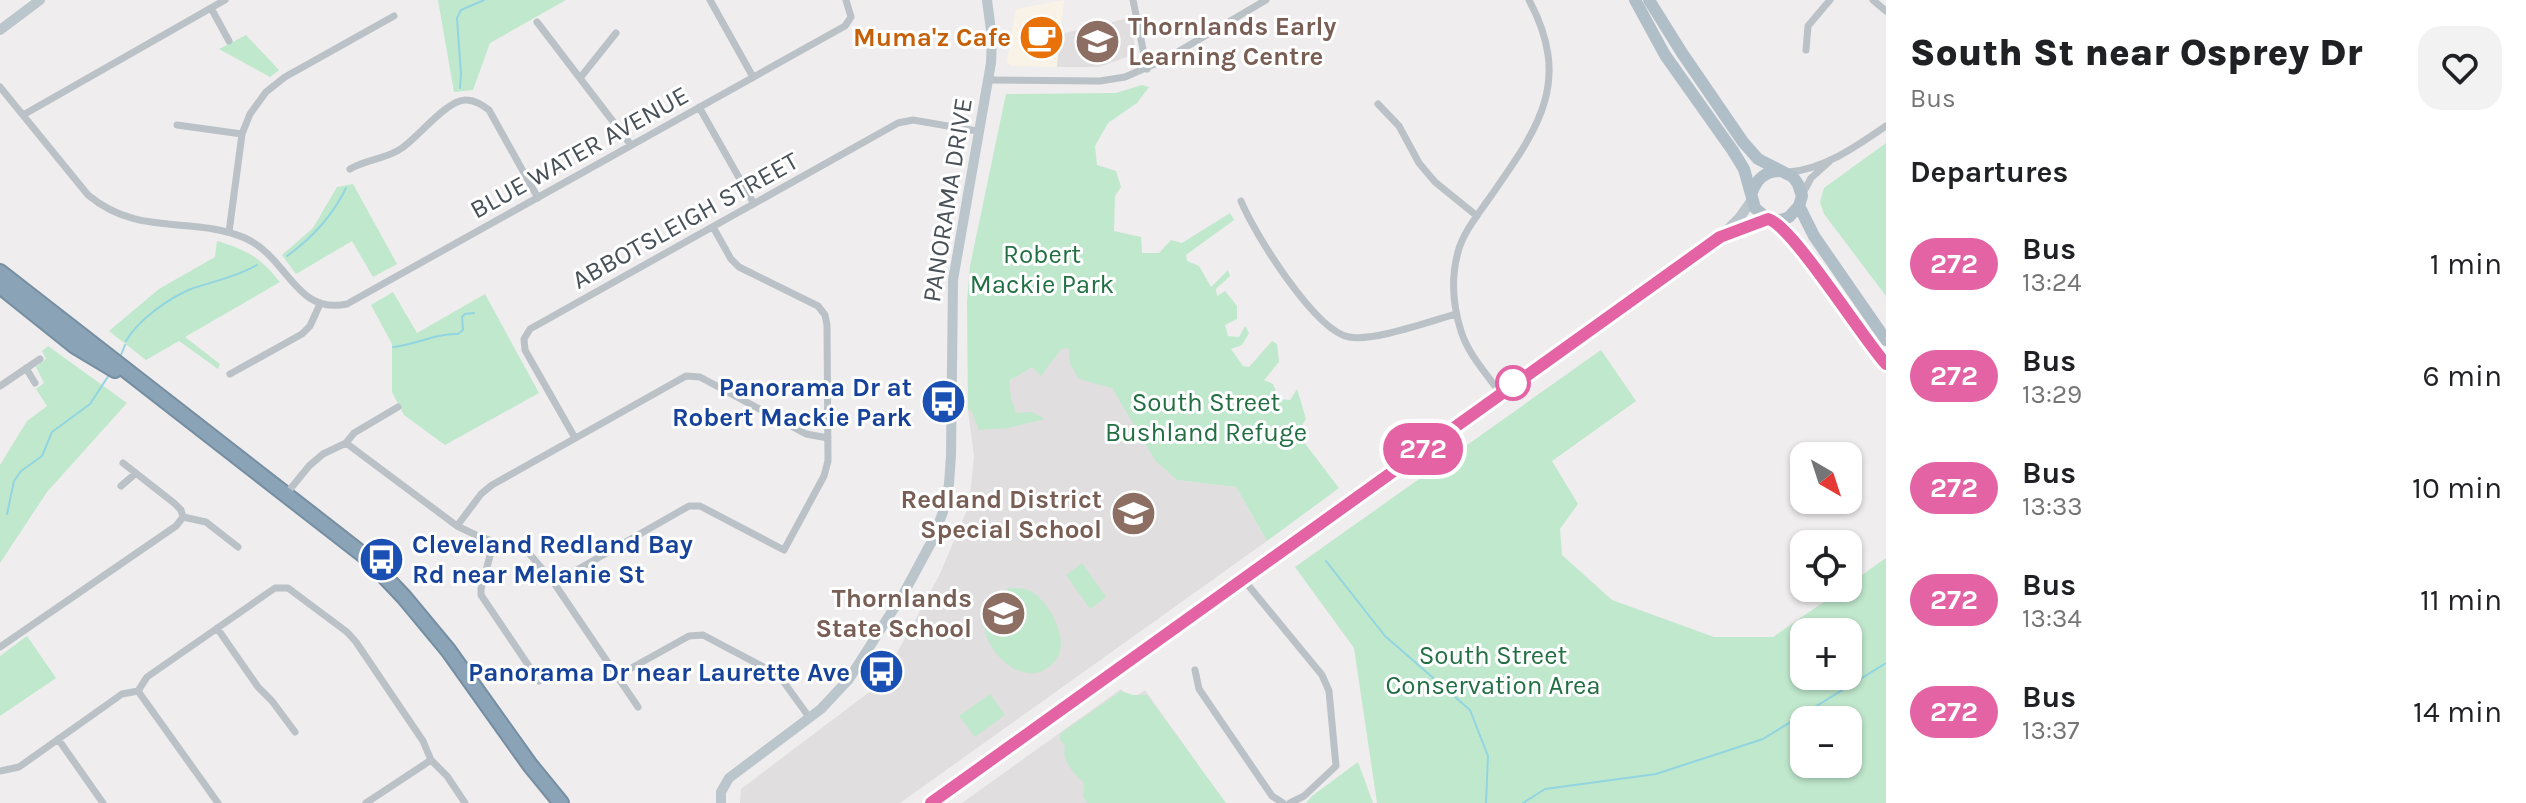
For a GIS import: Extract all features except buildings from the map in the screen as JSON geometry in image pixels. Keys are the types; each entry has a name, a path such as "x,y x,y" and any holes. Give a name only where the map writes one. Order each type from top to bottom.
{"highway":[{"path":"0,272 366,557 448,650 561,803"},
{"path":"0,286 75,346 163,399"},
{"path":"34,298 79,337 80,341 75,346"},
{"path":"530,765 552,803"}],"main road":[{"path":"1635,0 1665,55 1744,169 1760,215 1772,220 1798,245 1886,364"},
{"path":"1649,0 1743,142 1758,159 1798,184 1800,201 1814,236 1886,340"},
{"path":"1752,196 1760,177 1766,173 1783,172"},
{"path":"1772,220 1789,217 1800,201"}],"street":[{"path":"0,30 41,0"},
{"path":"23,115 225,0"},
{"path":"710,0 753,77"},
{"name":"BLUE WATER AVENUE","path":"320,304 335,307 347,304 845,26 851,17 846,0"},
{"name":"PANORAMA DRIVE","path":"721,803 721,792 729,778 830,699 865,657 932,541 943,512 951,455 953,280 988,80 992,38 987,0"},
{"path":"1133,0 1147,69"},
{"path":"988,80 1100,81 1125,77 1147,69 1266,0"},
{"path":"1500,393 1462,334 1456,314 1454,274 1458,252 1477,216 1532,136 1548,93 1546,41 1529,0"},
{"path":"1806,50 1808,26 1830,0"},
{"path":"1873,0 1886,11"},
{"path":"211,8 229,41"},
{"path":"229,232 242,134 258,103 278,82 394,16"},
{"path":"537,22 631,145"},
{"path":"580,78 616,33"},
{"path":"0,87 88,195 115,214 131,220 229,232 262,248 276,260 303,294 320,304 310,326 302,334 230,374"},
{"path":"350,169 401,149 453,104 464,99 477,102 489,110 538,198"},
{"path":"1378,104 1399,126 1419,163 1435,182 1477,216"},
{"path":"699,107 754,204"},
{"name":"ABBOTSLEIGH STREET","path":"575,438 525,350 524,339 530,329 905,121 977,131"},
{"path":"177,125 242,134"},
{"path":"1783,172 1803,171 1837,156 1886,126"},
{"path":"1800,201 1811,178 1837,156"},
{"path":"931,803 1720,237 1740,217 1752,196"},
{"path":"1241,201 1250,224 1315,315 1330,330 1349,337 1371,337 1456,314"},
{"path":"1720,237 1772,220"},
{"path":"554,583 689,506 700,506 784,550 824,476 828,461 825,315 818,306 739,267 713,227"},
{"path":"0,296 16,299"},
{"path":"0,386 40,359"},
{"path":"26,368 35,383"},
{"path":"457,526 481,494 492,485 686,376 700,377 806,434 828,438"},
{"path":"287,493 323,454 346,443 354,433 398,407"},
{"path":"346,443 457,526 480,537 528,552 554,583 638,707"},
{"path":"123,463 174,503 183,517"},
{"path":"121,486 136,473"},
{"path":"183,517 206,522 238,547"},
{"path":"0,647 176,526 183,517"},
{"path":"494,541 481,595 539,681"},
{"path":"1243,579 1322,675 1329,691 1336,766 1304,796 1290,803"},
{"path":"0,771 19,767 122,694 138,691 147,677 275,588 288,588 356,642 423,741 431,760 447,776 465,803"},
{"path":"217,628 258,687 295,732"},
{"path":"617,676 689,636 703,635 773,672 809,717"},
{"path":"1195,670 1199,689 1272,796 1283,803"},
{"path":"138,691 218,803"},
{"path":"58,739 103,803"},
{"path":"366,803 431,760"}],"shaded area":[{"path":"1064,0 1057,67 1011,66 1007,62 1016,9"},
{"name":"Thornlands Early Learning Centre","path":"1129,18 1135,47 1130,56 1099,67 1057,67 1060,34"},
{"path":"1067,340 1112,388 1177,480 1236,487 1267,541 900,803 740,803 741,789 880,684 939,576 969,505 974,456 968,411"},
{"path":"1121,689 1130,701 1145,690 1197,763 1140,803 962,803"}],"green space":[{"path":"438,0 566,0 490,43 473,90 454,92"},
{"path":"246,35 279,70 270,77 219,49"},
{"path":"1142,85 1149,87 1137,103 1108,123 1095,146 1097,165 1116,171 1121,187 1115,196 1114,231 1141,237 1142,253 1159,253 1171,240 1182,243 1230,213 1234,220 1186,255 1187,261 1199,266 1211,287 1228,270 1230,276 1216,289 1217,296 1225,291 1237,306 1237,319 1225,325 1228,336 1239,337 1245,326 1249,333 1242,345 1231,349 1243,366 1249,367 1272,341 1277,344 1279,362 1264,380 1273,384 1279,399 1290,400 1297,389 1306,419 1297,433 1339,488 1267,541 1236,487 1177,480 1155,460 1112,388 1079,379 1070,364 1069,348 1061,349 1041,376 1032,367 1009,381 1016,413 1032,412 1045,419 1007,428 979,430 971,410 968,411 967,301 970,266 1006,94 1116,93"},
{"path":"1886,143 1886,296 1824,214 1820,202 1824,188"},
{"path":"353,184 397,264 373,277 352,241 296,274 282,255 313,228 337,187"},
{"path":"217,241 252,256 280,282 185,337 220,364 218,369 179,341 146,360 109,331 159,289 215,257"},
{"path":"393,292 417,333 485,294 539,393 445,445 404,415 392,392 392,344 371,305"},
{"path":"48,346 127,403 47,492 0,563 0,465 27,421 47,406 36,389 44,383 36,367 46,359 42,351"},
{"name":"South Street Conservation Area","path":"1601,350 1636,401 1552,461 1578,504 1560,529 1562,555 1612,600 1714,637 1773,637 1790,625 1790,690 1862,690 1862,618 1801,618 1824,602 1862,602 1862,575 1886,558 1886,803 1377,803 1354,648 1295,567"},
{"path":"1082,563 1106,597 1090,609 1066,575"},
{"path":"1010,588 1026,589 1036,594 1059,630 1061,640 1057,658 1042,671 1025,673 1009,665 995,652 986,634 984,616 991,600"},
{"path":"27,636 56,678 0,716 0,656"},
{"path":"1121,691 1147,695 1226,803 1088,803 1083,797 1084,783 1067,761 1060,734"},
{"path":"990,694 1005,715 975,737 959,716"},
{"path":"1358,762 1373,803 1306,803 1312,796"}],"waterway":[{"path":"460,88 457,18 461,10 484,0"},
{"path":"287,256 321,226 346,188"},
{"path":"126,341 146,318 173,298 257,265"},
{"path":"393,347 458,334 463,330 462,317 474,313"},
{"path":"121,355 125,345"},
{"path":"7,514 14,481 21,471 42,456 52,432 90,404 109,375"},
{"path":"1326,561 1385,636 1470,710 1488,756 1486,803"},
{"path":"1523,803 1545,789 1656,774 1763,739 1886,663"}],"bus line":[{"name":"272","path":"931,803 1720,237 1768,219 1775,221 1798,245 1886,364"}],"place":[{"name":"Muma'z Cafe","path":"1042,37"},
{"name":"Thornlands Early Learning Centre","path":"1097,41"},
{"name":"Panorama Dr at Robert Mackie Park","path":"943,402"},
{"name":"Redland District Special School","path":"1133,514"},
{"name":"Cleveland Redland Bay Rd near Melanie St","path":"381,559"},
{"name":"Thornlands State School","path":"1003,613"},
{"name":"Panorama Dr near Laurette Ave","path":"881,672"}],"park label":[{"name":"Robert Mackie Park","path":"1042,269"},
{"name":"South Street Bushland Refuge","path":"1206,417"}]}
